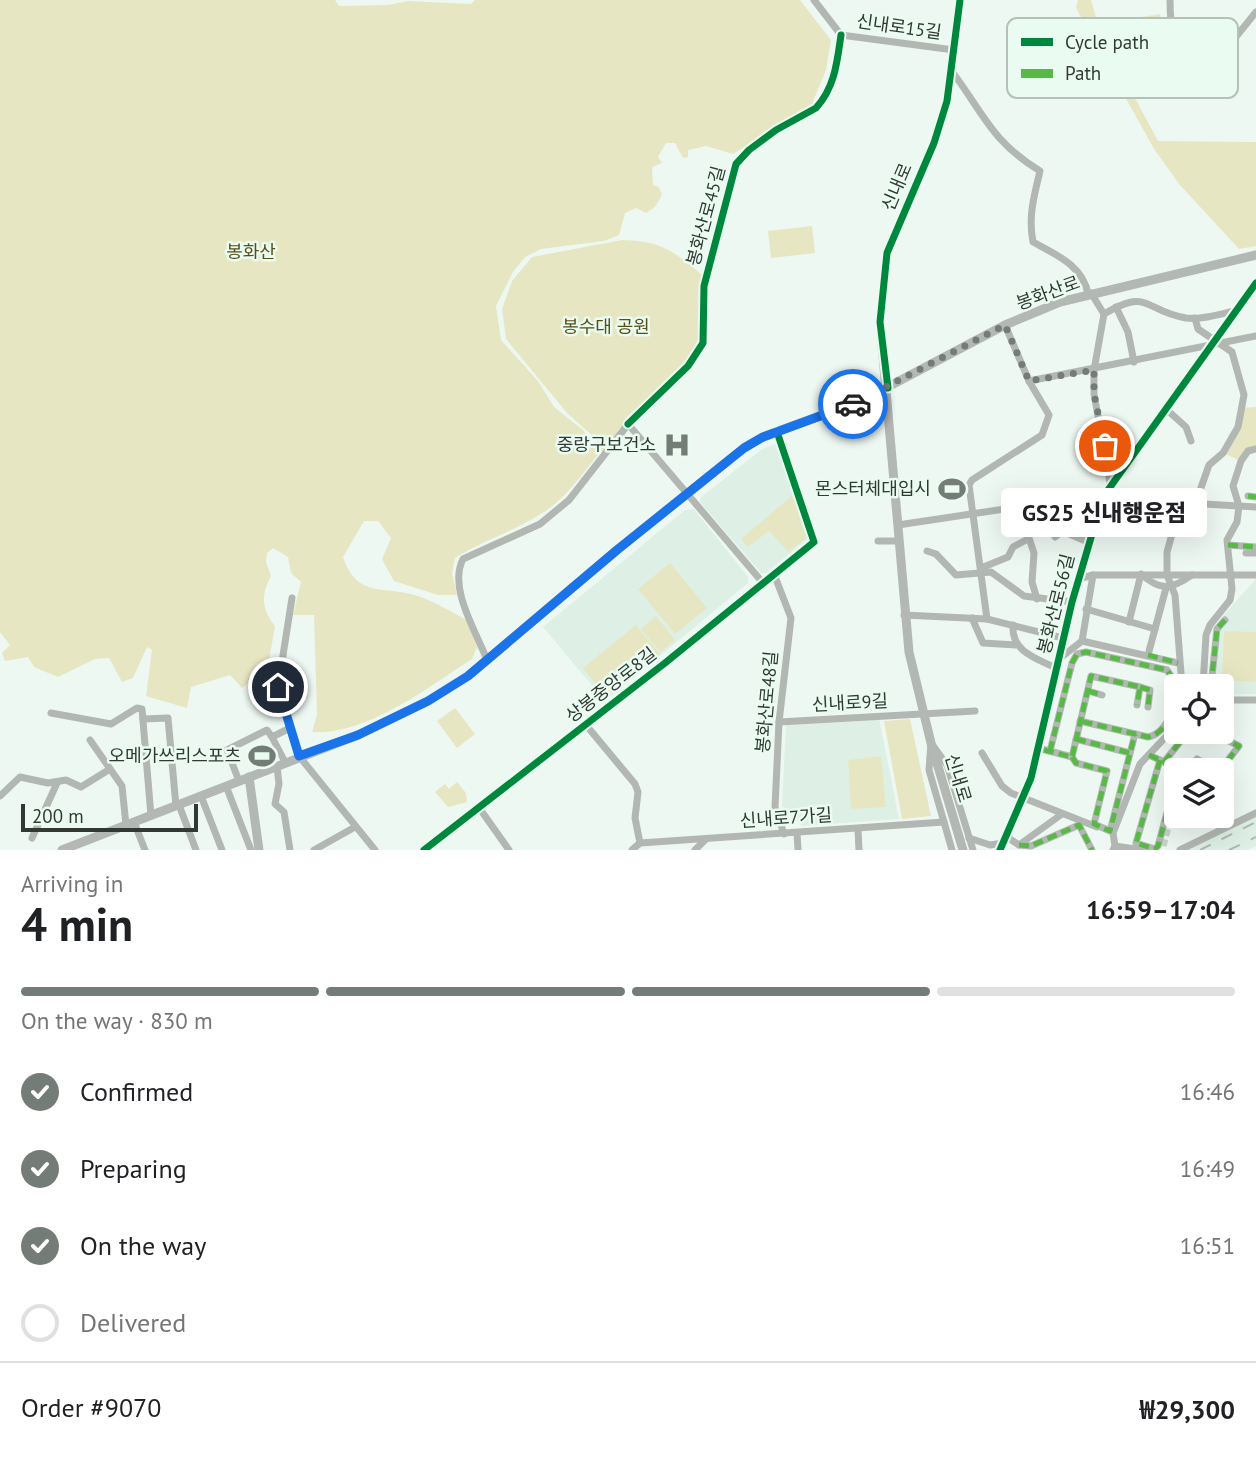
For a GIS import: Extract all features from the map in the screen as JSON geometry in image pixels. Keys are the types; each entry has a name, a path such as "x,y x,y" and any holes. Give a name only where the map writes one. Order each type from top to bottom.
{"main road":[{"name":"신내로","path":"960,0 947,101 934,143 887,253 880,322 888,388 909,652 931,744 963,850"},
{"name":"봉화산로","path":"62,850 82,847 130,824 358,735 428,701 487,660 744,448 888,388 1033,312 1089,294 1256,255"},
{"path":"244,779 260,850"}],"street":[{"name":"신내로15길","path":"814,0 841,35 954,50"},
{"path":"1170,0 1170,18"},
{"path":"1238,34 1256,12"},
{"name":"봉화산로45길","path":"487,660 459,587 457,571 463,559 540,524 569,500 628,424 688,366 703,343 704,286 736,164 748,150 816,108 834,80 841,35"},
{"path":"951,70 975,103 989,129 1011,152 1040,171 1032,201 1030,226 1033,242 1070,263 1086,283 1089,294 1104,314 1094,370 1094,394 1110,483"},
{"name":"봉화산로56길","path":"1004,843 1024,800 1072,602 1103,497 1110,483 1256,283"},
{"path":"1104,314 1136,300 1178,316 1195,318 1235,311"},
{"path":"1116,307 1128,332 1135,362"},
{"path":"1180,674 1178,624 1167,575 1170,540 1196,502 1209,465 1223,453 1238,427 1244,395 1232,352 1196,328 1195,318"},
{"path":"987,620 969,488 972,480 1042,435 1049,413 1029,381 1005,325"},
{"path":"1029,381 1135,362 1214,342 1256,336"},
{"path":"1166,409 1186,427 1191,441"},
{"path":"628,424 686,496 763,583"},
{"name":"상봉중앙로8길","path":"426,849 586,725 815,540 777,432"},
{"path":"1204,674 1206,635 1210,625 1230,600 1228,533 1237,522 1239,506 1233,486 1241,461 1248,451 1256,449"},
{"path":"898,525 1081,498 1103,497 1256,507"},
{"path":"1081,498 1077,513 1095,520"},
{"path":"927,551 936,554 956,575 982,570 1008,557 1013,547 1028,539 1060,501"},
{"name":"봉화산로56길","path":"1055,537 1062,531 1088,542"},
{"path":"1028,539 1032,542 1034,553 1032,582 1037,599"},
{"path":"878,541 899,541"},
{"path":"1227,545 1256,547"},
{"path":"1246,552 1256,553"},
{"path":"982,570 992,572 1024,596 1072,602"},
{"name":"봉화산로48길","path":"774,574 791,618 779,722 775,807 784,834"},
{"path":"1141,574 1151,583 1169,588"},
{"path":"1129,622 1141,574"},
{"path":"1082,640 1093,575"},
{"path":"1078,579 1093,575 1256,575"},
{"path":"1148,655 1169,588 1192,575"},
{"path":"292,598 278,687 299,756 375,850"},
{"path":"1123,604 1133,607"},
{"path":"1086,610 1155,629"},
{"path":"904,615 987,620 1063,638"},
{"path":"972,618 983,643 1016,645 1057,664"},
{"path":"1213,674 1217,629 1225,620"},
{"path":"1013,625 1012,638 1016,645"},
{"name":"봉화산로56길","path":"1057,664 1082,640 1178,663"},
{"path":"1050,751 1072,663 1080,652 1167,670 1171,674 1175,692 1168,722 1153,736 1080,721"},
{"path":"1072,757 1091,676 1150,690 1148,707"},
{"path":"1137,705 1140,687"},
{"path":"1088,691 1102,695"},
{"path":"1234,700 1256,700"},
{"path":"51,713 111,724 137,708 142,709 151,816"},
{"path":"923,714 975,711"},
{"name":"신내로9길","path":"779,722 923,714"},
{"path":"143,719 168,718 178,805 196,850"},
{"path":"586,725 635,784 638,792 635,818 640,843 632,850"},
{"path":"244,779 227,751 270,733 290,728"},
{"path":"270,733 281,764 275,804 284,812 290,850"},
{"path":"1038,748 1072,757 1076,763 1107,771 1094,824 1110,831 1135,734"},
{"path":"1076,739 1130,752"},
{"path":"1142,850 1114,848 1113,833 1140,764 1164,739"},
{"path":"90,740 124,791 130,824 145,850"},
{"path":"931,744 929,769 953,850"},
{"path":"931,744 947,765 973,850"},
{"path":"1164,827 1159,847 1135,840 1162,761 1177,744"},
{"path":"1230,758 1239,746 1234,744"},
{"path":"982,753 1002,786 1024,800 1113,833"},
{"path":"1149,755 1162,761"},
{"path":"0,796 20,777 57,783 66,780 81,787 110,769"},
{"path":"32,838 57,783"},
{"path":"226,786 251,850"},
{"path":"201,796 222,850"},
{"path":"480,809 509,850"},
{"path":"1181,850 1256,813"},
{"path":"1016,847 1062,814"},
{"name":"신내로7가길","path":"640,843 944,822"},
{"path":"1016,847 1031,846 1079,825 1092,850"},
{"path":"314,850 355,827"},
{"path":"858,830 859,850"},
{"path":"797,834 798,850"},
{"path":"969,838 982,844 1004,843 1027,850"},
{"path":"695,850 706,839"}],"shaded area":[{"path":"775,444 810,537 766,573 761,573 700,502 701,497 761,450"},
{"path":"694,509 748,577 748,583 605,701 543,627 685,510"},
{"path":"1256,579 1256,694 1234,694 1234,674 1209,674 1213,627"},
{"path":"879,718 899,819 802,826 782,806 786,724"},
{"path":"1256,815 1256,846 1248,850 1188,850 1234,828"}],"green space":[{"name":"봉화산","path":"0,0 335,0 339,6 388,5 408,1 471,4 475,0 800,0 831,40 826,70 812,104 733,154 706,146 688,150 688,157 683,158 675,143 666,143 658,157 662,163 652,167 653,185 659,187 662,195 655,207 646,213 636,208 625,213 619,235 604,241 541,249 525,257 513,272 496,306 501,340 538,381 554,407 583,430 599,451 597,456 571,489 548,509 455,558 452,573 457,595 438,595 394,581 382,559 391,538 378,521 364,521 343,557 356,579 373,588 418,596 468,621 477,647 472,659 396,708 353,726 312,732 317,715 314,615 293,615 301,582 291,573 288,557 273,548 267,553 266,562 271,576 264,595 267,613 275,626 266,678 251,681 242,688 230,675 191,687 187,708 146,696 152,650 147,647 133,678 122,682 109,658 95,659 58,677 34,667 28,657 5,661 2,653 10,645 0,632"},
{"path":"1078,0 1091,0 1096,18 1082,18 1076,8"},
{"path":"1160,14 1160,18 1135,18"},
{"path":"1126,98 1135,98 1158,141 1256,142 1256,246 1239,249 1180,185 1154,149"},
{"path":"812,226 815,253 771,258 768,231"},
{"name":"봉수대 공원","path":"622,240 647,242 665,248 701,274 702,324 699,340 685,367 603,453 594,437 567,413 506,339 502,309 512,281 532,257"},
{"path":"1256,407 1256,449 1241,461 1223,453 1237,427 1240,408"},
{"path":"793,495 809,536 788,552 769,531 748,547 741,539"},
{"path":"670,563 707,608 675,634 638,589"},
{"path":"656,616 675,640 660,652 641,629"},
{"path":"636,625 660,654 606,697 583,668"},
{"path":"1224,631 1256,632 1256,682 1234,681 1234,674 1222,674"},
{"path":"455,708 475,734 457,748 437,721"},
{"path":"910,719 931,816 902,819 884,721"},
{"path":"881,756 886,807 851,809 848,760"},
{"path":"457,782 466,793 467,802 448,807 435,792 445,784 449,789"}],"tunnel":[{"path":"1163,846 1168,828"}],"railway":[{"path":"1200,850 1256,822"},
{"path":"1229,850 1256,837"}],"marked path":[{"path":"1248,496 1256,497"},
{"path":"1228,545 1256,547"},
{"path":"1212,674 1217,629 1225,620"},
{"path":"1050,751 1072,663 1077,654 1086,652 1167,670 1172,678 1172,708 1164,727 1157,733 1148,737 1080,721"},
{"path":"1148,655 1178,663"},
{"path":"1044,750 1072,757 1091,676 1140,687 1137,705"},
{"path":"1140,687 1150,690 1148,707"},
{"path":"1088,691 1102,695"},
{"path":"1072,757 1076,763 1107,771 1094,824 1110,831 1135,734"},
{"path":"1076,739 1130,753"},
{"path":"1167,758 1178,744"},
{"path":"1149,755 1179,769 1192,766 1197,759 1213,768 1225,764 1239,746 1234,744"},
{"path":"1160,760 1136,843 1155,849 1164,824"},
{"path":"1019,845 1031,846 1079,825 1092,850"}],"cycle path":[{"path":"888,388 880,322 887,253 934,143 947,101 960,0"},
{"path":"628,424 688,366 703,343 704,286 736,164 749,150 776,130 816,108 831,83 841,35"},
{"path":"1000,850 1031,778 1072,602 1103,497 1256,283"},
{"path":"424,850 665,663 814,542 777,432"}],"way so far":[{"path":"853,404 1005,325 1029,381 1094,370 1094,394 1105,446"}],"place":[{"name":"중랑구보건소","path":"677,445"},
{"name":"GS25 신내행운점","path":"1105,446"},
{"name":"몬스터체대입시","path":"952,489"},
{"name":"오메가쓰리스포츠","path":"262,756"}],"route":[{"path":"278,687 299,756 358,735 428,701 468,676 617,550 744,448 763,437 853,404"}]}
